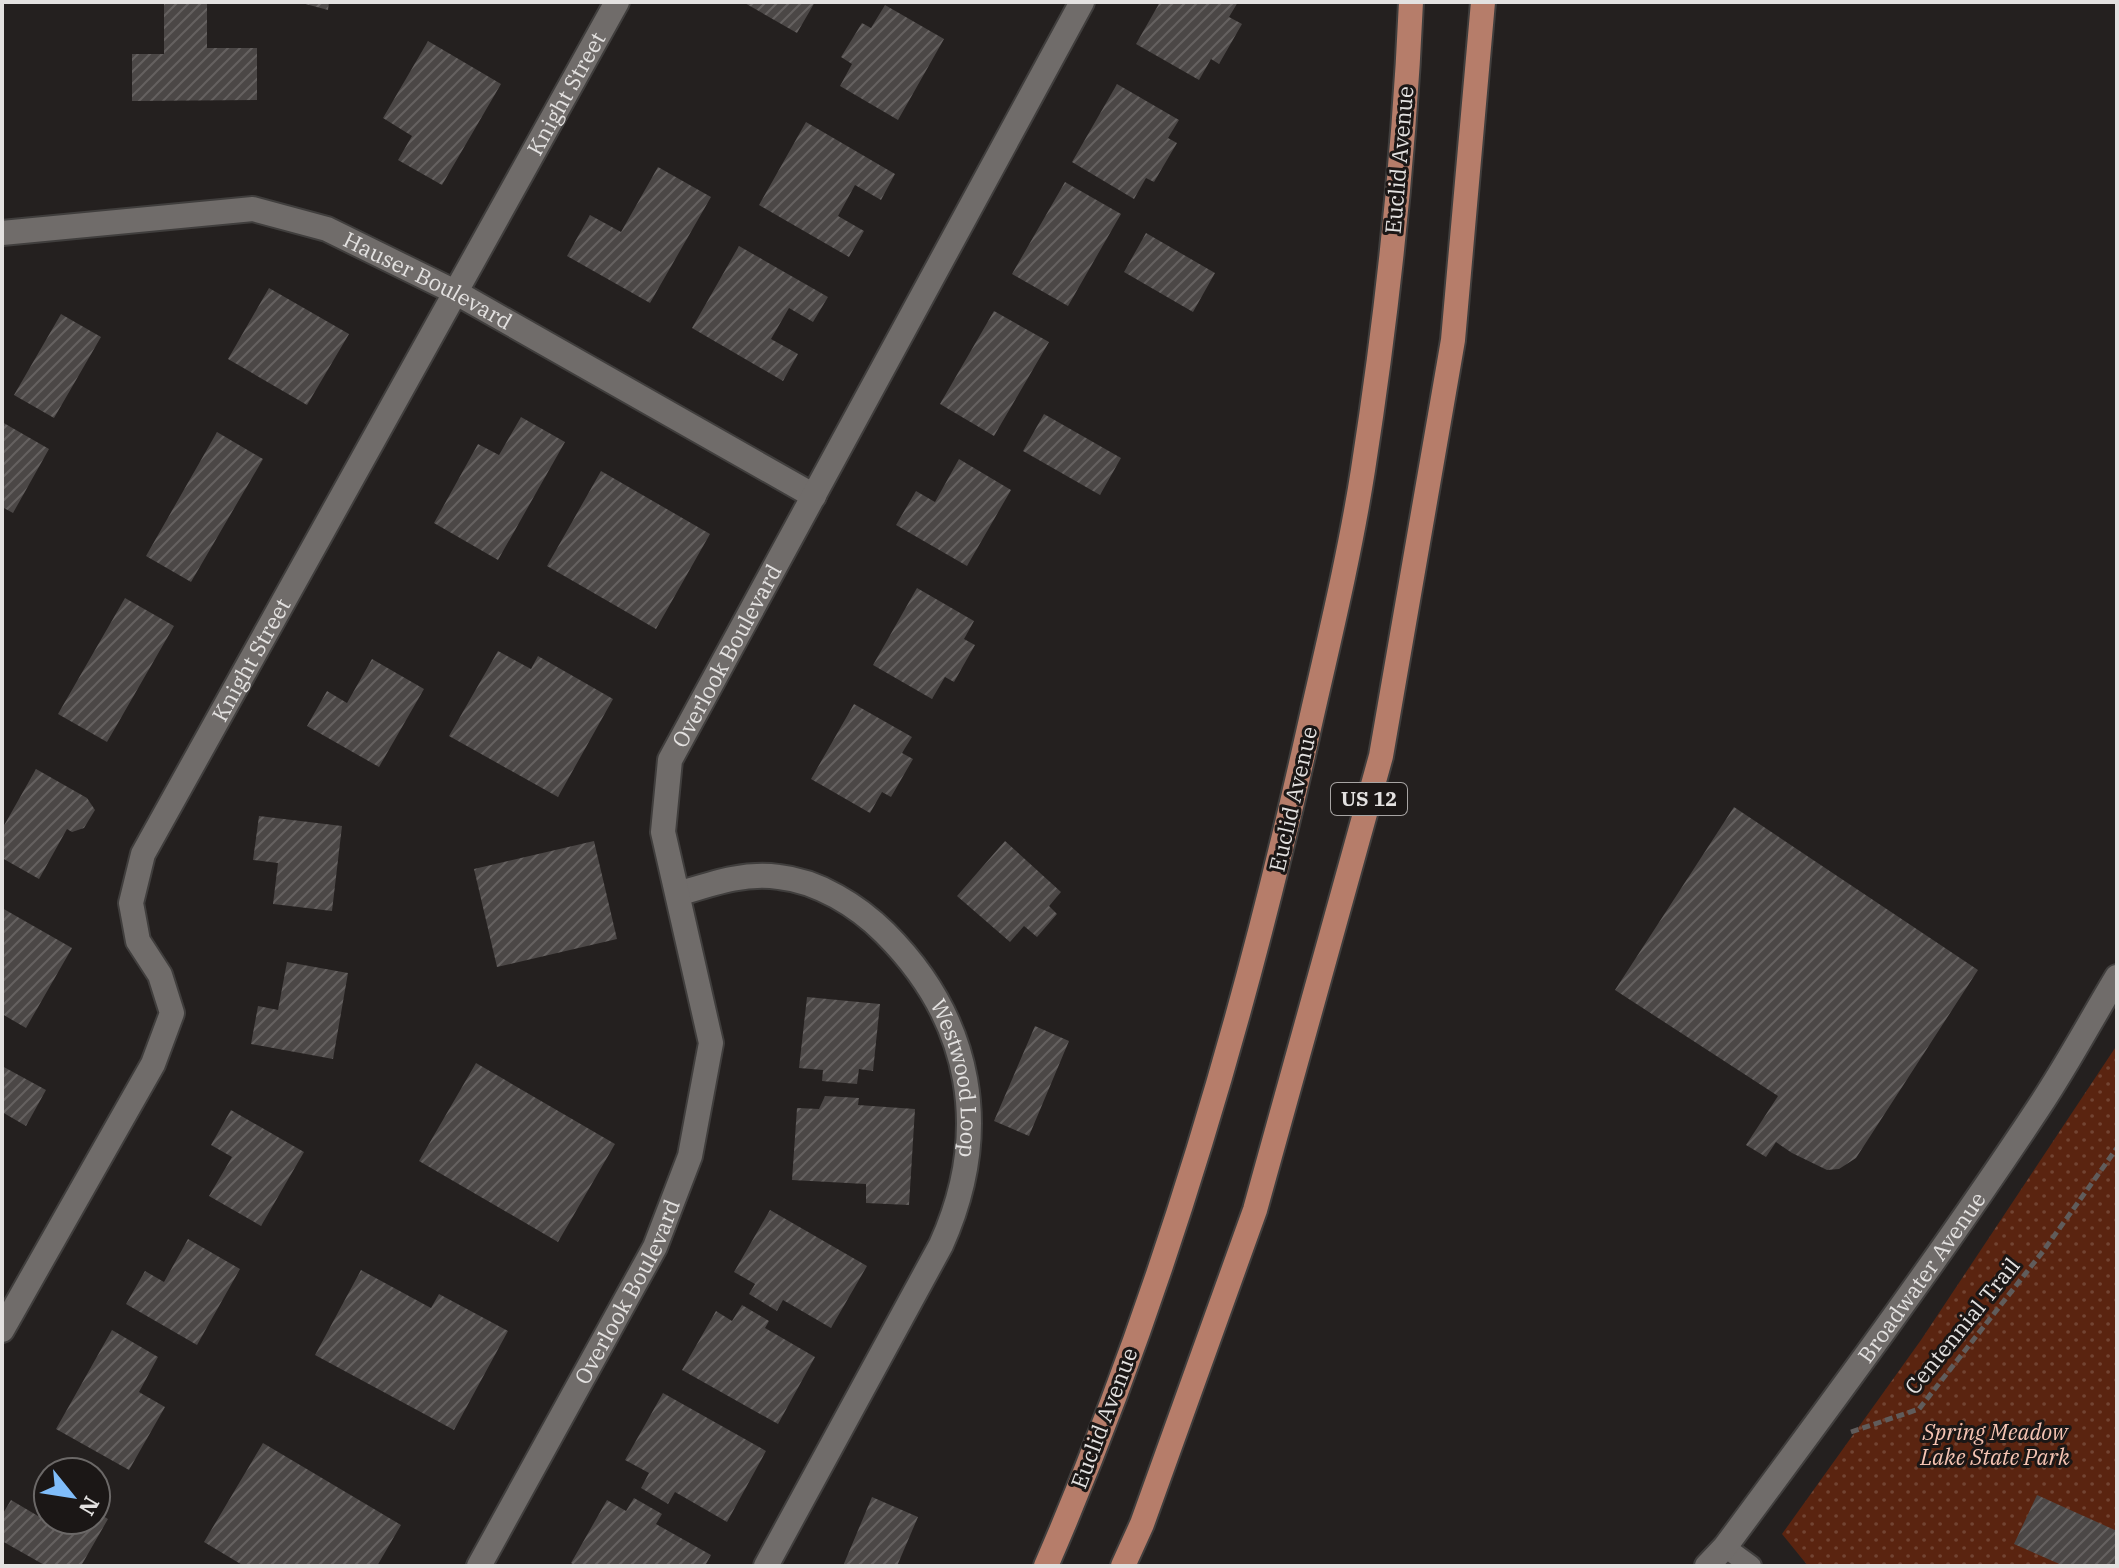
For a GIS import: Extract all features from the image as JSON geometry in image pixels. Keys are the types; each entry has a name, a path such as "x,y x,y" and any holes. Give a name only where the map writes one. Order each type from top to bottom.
{"highway":[{"name":"Euclid Avenue","path":"1046,1566 1151,1297 1216,1091 1278,866 1344,570 1363,469 1390,262 1411,2"},
{"name":"US 12","path":"1123,1566 1142,1524 1255,1210 1381,756 1453,340 1483,2"}],"street":[{"name":"Knight Street","path":"2,1330 153,1064 172,1013 160,975 138,941 131,903 143,854 617,2"},
{"name":"Overlook Boulevard","path":"479,1566 655,1247 690,1156 711,1043 663,832 670,760 1082,2"},
{"name":"Hauser Boulevard","path":"2,233 253,209 327,229 455,292 814,496"},
{"name":"Westwood Loop","path":"678,894 729,878 781,877 828,892 873,921 927,983 947,1017 965,1081 970,1114 957,1210 941,1245 766,1566"},
{"name":"Broadwater Avenue","path":"1707,1566 1725,1547 1836,1397 2032,1117 2117,977"}],"lane":[{"path":"1725,1547 1751,1566"}],"path":[{"name":"Centennial Trail","path":"1843,1434 1919,1409 2044,1250 2117,1148"}],"green space":[{"name":"Spring Meadow Lake State Park","path":"2117,1045 2117,1566 1808,1566 1782,1534 1921,1340"}],"building":[{"path":"164,2 207,2 207,48 257,48 257,100 132,101 132,54 164,54"},
{"path":"298,2 329,2 328,10"},
{"path":"743,2 815,2 797,33"},
{"path":"1160,2 1238,2 1229,17 1242,24 1219,64 1211,59 1199,80 1136,44"},
{"path":"885,5 944,39 898,120 840,86 852,64 841,57 862,23 871,28"},
{"path":"428,41 501,84 442,185 398,160 412,136 383,118"},
{"path":"1117,84 1179,120 1168,138 1177,143 1154,182 1146,178 1134,199 1072,162"},
{"path":"806,122 895,174 881,200 855,185 838,216 864,231 849,257 759,205"},
{"path":"658,167 711,197 650,303 567,256 590,215 621,232"},
{"path":"1065,182 1121,214 1068,306 1012,274"},
{"path":"1146,233 1215,273 1193,312 1124,272"},
{"path":"739,246 828,297 813,322 789,308 771,339 798,354 783,381 692,328"},
{"path":"269,288 349,334 307,405 228,359"},
{"path":"994,311 1049,342 994,436 940,404"},
{"path":"61,314 101,337 54,418 14,395"},
{"path":"1044,414 1121,458 1100,495 1023,451"},
{"path":"521,417 565,442 498,560 434,523 478,444 499,455"},
{"path":"2,422 49,449 13,513 2,507"},
{"path":"217,432 263,459 191,582 146,556"},
{"path":"959,459 1011,490 967,566 896,525 916,491 935,502"},
{"path":"601,471 710,534 656,629 547,566"},
{"path":"917,588 974,621 964,639 975,645 954,682 945,677 932,699 873,665"},
{"path":"125,598 174,626 107,742 58,714"},
{"path":"498,651 531,669 538,656 613,699 558,797 449,736"},
{"path":"372,659 424,689 379,767 307,726 327,691 347,703"},
{"path":"854,704 912,737 902,753 913,759 891,797 882,792 870,813 811,779"},
{"path":"36,769 87,798 95,810 84,828 72,832 67,829 39,879 2,858 2,829"},
{"path":"1734,807 1978,970 1856,1158 1839,1169 1827,1170 1776,1142 1766,1157 1746,1145 1778,1096 1615,990"},
{"path":"259,816 342,826 332,911 273,904 278,863 253,860"},
{"path":"594,841 617,939 497,967 474,869"},
{"path":"1005,841 1061,892 1049,906 1057,914 1037,937 1024,926 1010,942 957,896"},
{"path":"2,908 72,948 26,1028 2,1014"},
{"path":"287,962 348,973 333,1059 251,1044 258,1006 278,1010"},
{"path":"807,997 880,1004 873,1071 859,1069 857,1084 822,1081 823,1070 799,1068"},
{"path":"1035,1026 1069,1041 1029,1136 994,1121"},
{"path":"476,1063 615,1144 558,1242 419,1161"},
{"path":"2,1066 46,1090 26,1126 2,1112"},
{"path":"825,1096 859,1098 858,1105 915,1109 909,1205 866,1203 866,1184 792,1180 797,1108 819,1109"},
{"path":"231,1110 304,1152 261,1226 209,1196 232,1157 211,1145"},
{"path":"770,1210 867,1266 831,1328 783,1300 777,1311 749,1294 755,1284 734,1272"},
{"path":"188,1239 240,1269 197,1345 126,1304 145,1271 164,1282"},
{"path":"361,1270 431,1308 439,1294 508,1331 454,1430 315,1355"},
{"path":"742,1305 769,1321 765,1328 815,1357 778,1424 682,1370 716,1311 732,1321"},
{"path":"112,1330 158,1357 139,1392 165,1407 129,1470 112,1460 112,1456 104,1456 56,1429"},
{"path":"663,1393 766,1451 727,1522 675,1492 668,1504 641,1488 649,1473 625,1460"},
{"path":"263,1443 401,1525 377,1566 244,1566 204,1542"},
{"path":"2037,1495 2117,1531 2117,1566 2064,1566 2014,1544"},
{"path":"872,1497 918,1517 897,1566 843,1566"},
{"path":"634,1498 662,1514 656,1524 711,1555 705,1566 576,1566 571,1563 607,1500 626,1511"},
{"path":"11,1500 32,1512 32,1536 98,1536 81,1566 46,1566 2,1541 2,1515"}]}
